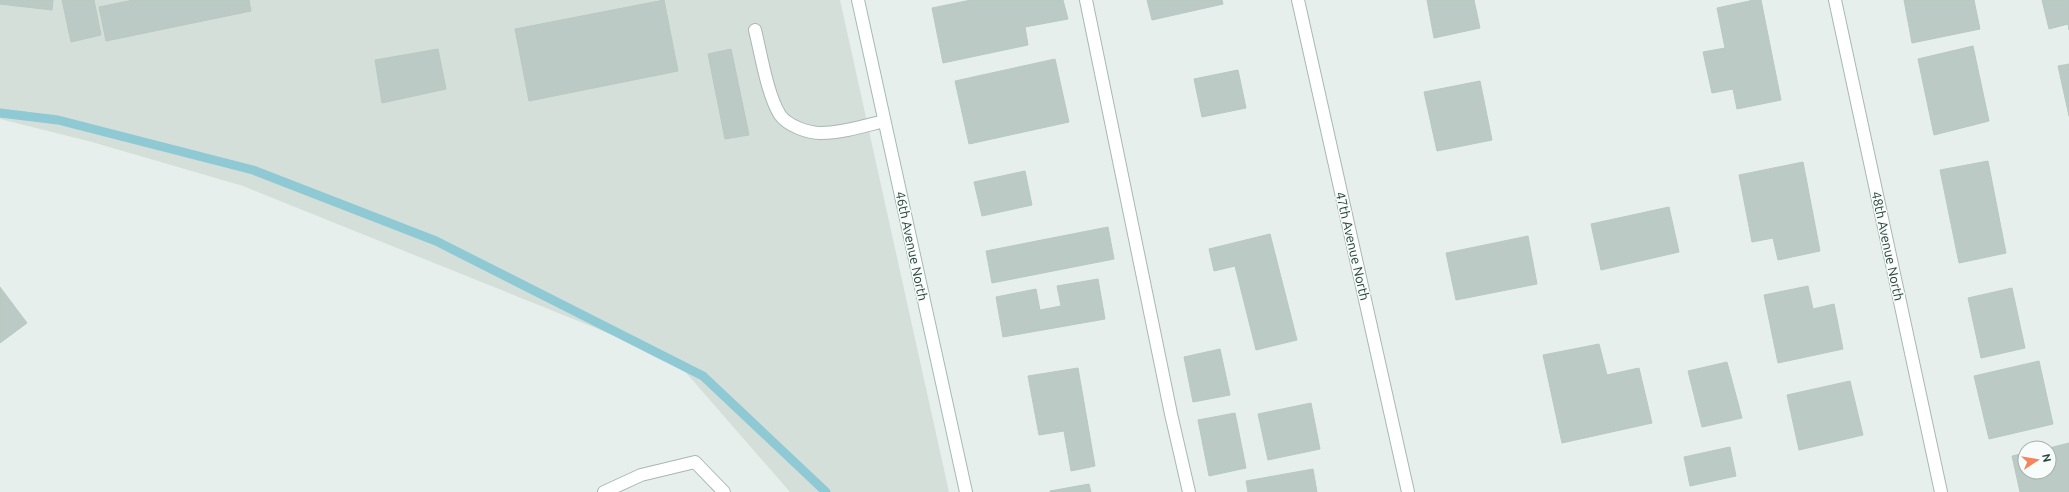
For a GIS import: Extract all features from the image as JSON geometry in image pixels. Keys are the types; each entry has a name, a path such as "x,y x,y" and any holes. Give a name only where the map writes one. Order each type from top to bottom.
{"street":[{"name":"46th Avenue North","path":"858,0 966,492"},
{"path":"1086,0 1171,414 1189,492"},
{"name":"47th Avenue North","path":"1298,0 1408,492"},
{"name":"48th Avenue North","path":"1835,0 1941,492"},
{"path":"755,30 774,103 781,116 801,130 820,133 844,130 884,121"},
{"path":"604,492 641,475 695,462 724,492"}],"shaded area":[{"path":"0,0 840,0 949,492 790,492 675,360 243,186 92,142 0,119"}],"building":[{"path":"0,0 53,0 52,10 0,4"},
{"path":"62,0 94,0 101,35 71,42"},
{"path":"133,0 249,0 251,11 106,41 99,7"},
{"path":"664,0 678,71 529,101 515,29"},
{"path":"971,0 1063,0 1068,19 1025,27 1028,45 943,63 932,8"},
{"path":"1147,0 1222,0 1223,4 1152,20"},
{"path":"1427,0 1474,0 1480,28 1434,38"},
{"path":"1754,0 1761,0 1781,100 1737,109 1733,89 1712,93 1703,52 1725,48 1717,8"},
{"path":"1904,0 1974,0 1980,29 1912,43"},
{"path":"2042,0 2069,0 2069,30 2068,24 2049,29"},
{"path":"1973,46 1989,121 1934,135 1918,59"},
{"path":"438,49 446,89 382,103 375,60"},
{"path":"731,49 749,135 725,139 708,54"},
{"path":"1055,59 1069,122 969,144 955,81"},
{"path":"2069,64 2069,116 2058,66"},
{"path":"1238,70 1246,108 1202,117 1194,79"},
{"path":"1480,81 1492,140 1437,151 1424,92"},
{"path":"1988,161 2006,253 1959,263 1940,170"},
{"path":"1803,162 1820,251 1778,260 1773,238 1752,242 1739,175"},
{"path":"1025,171 1032,205 982,216 974,182"},
{"path":"1669,207 1679,252 1601,270 1591,224"},
{"path":"1108,227 1114,259 992,283 986,251"},
{"path":"1270,234 1297,340 1256,350 1235,266 1214,271 1209,249"},
{"path":"1528,236 1537,284 1456,300 1446,253"},
{"path":"1098,279 1105,319 1003,337 996,297 1036,289 1040,310 1061,306 1057,286"},
{"path":"1808,286 1813,309 1834,304 1843,349 1778,363 1764,295"},
{"path":"0,287 27,323 0,343"},
{"path":"2012,288 2025,348 1981,358 1968,298"},
{"path":"1599,344 1607,375 1639,368 1652,423 1562,443 1543,355"},
{"path":"1220,349 1230,395 1193,402 1184,357"},
{"path":"2039,361 2053,424 1989,439 1974,376"},
{"path":"1727,362 1742,418 1702,427 1688,371"},
{"path":"1078,368 1095,466 1071,471 1064,431 1039,435 1028,376"},
{"path":"1850,381 1863,435 1799,450 1787,395"},
{"path":"1311,403 1320,449 1268,460 1258,414"},
{"path":"1235,413 1246,468 1209,476 1198,420"},
{"path":"2069,443 2069,492 2020,492 2017,480 2057,480 2057,446"},
{"path":"1730,447 1736,476 1690,486 1684,457"},
{"path":"2017,455 2017,478 2012,456"},
{"path":"1313,469 1317,492 1248,492 1246,481"},
{"path":"1089,484 1091,492 1050,492 1050,491"}],"waterway":[{"path":"0,113 58,120 253,170 436,241 703,376 826,492"}]}
